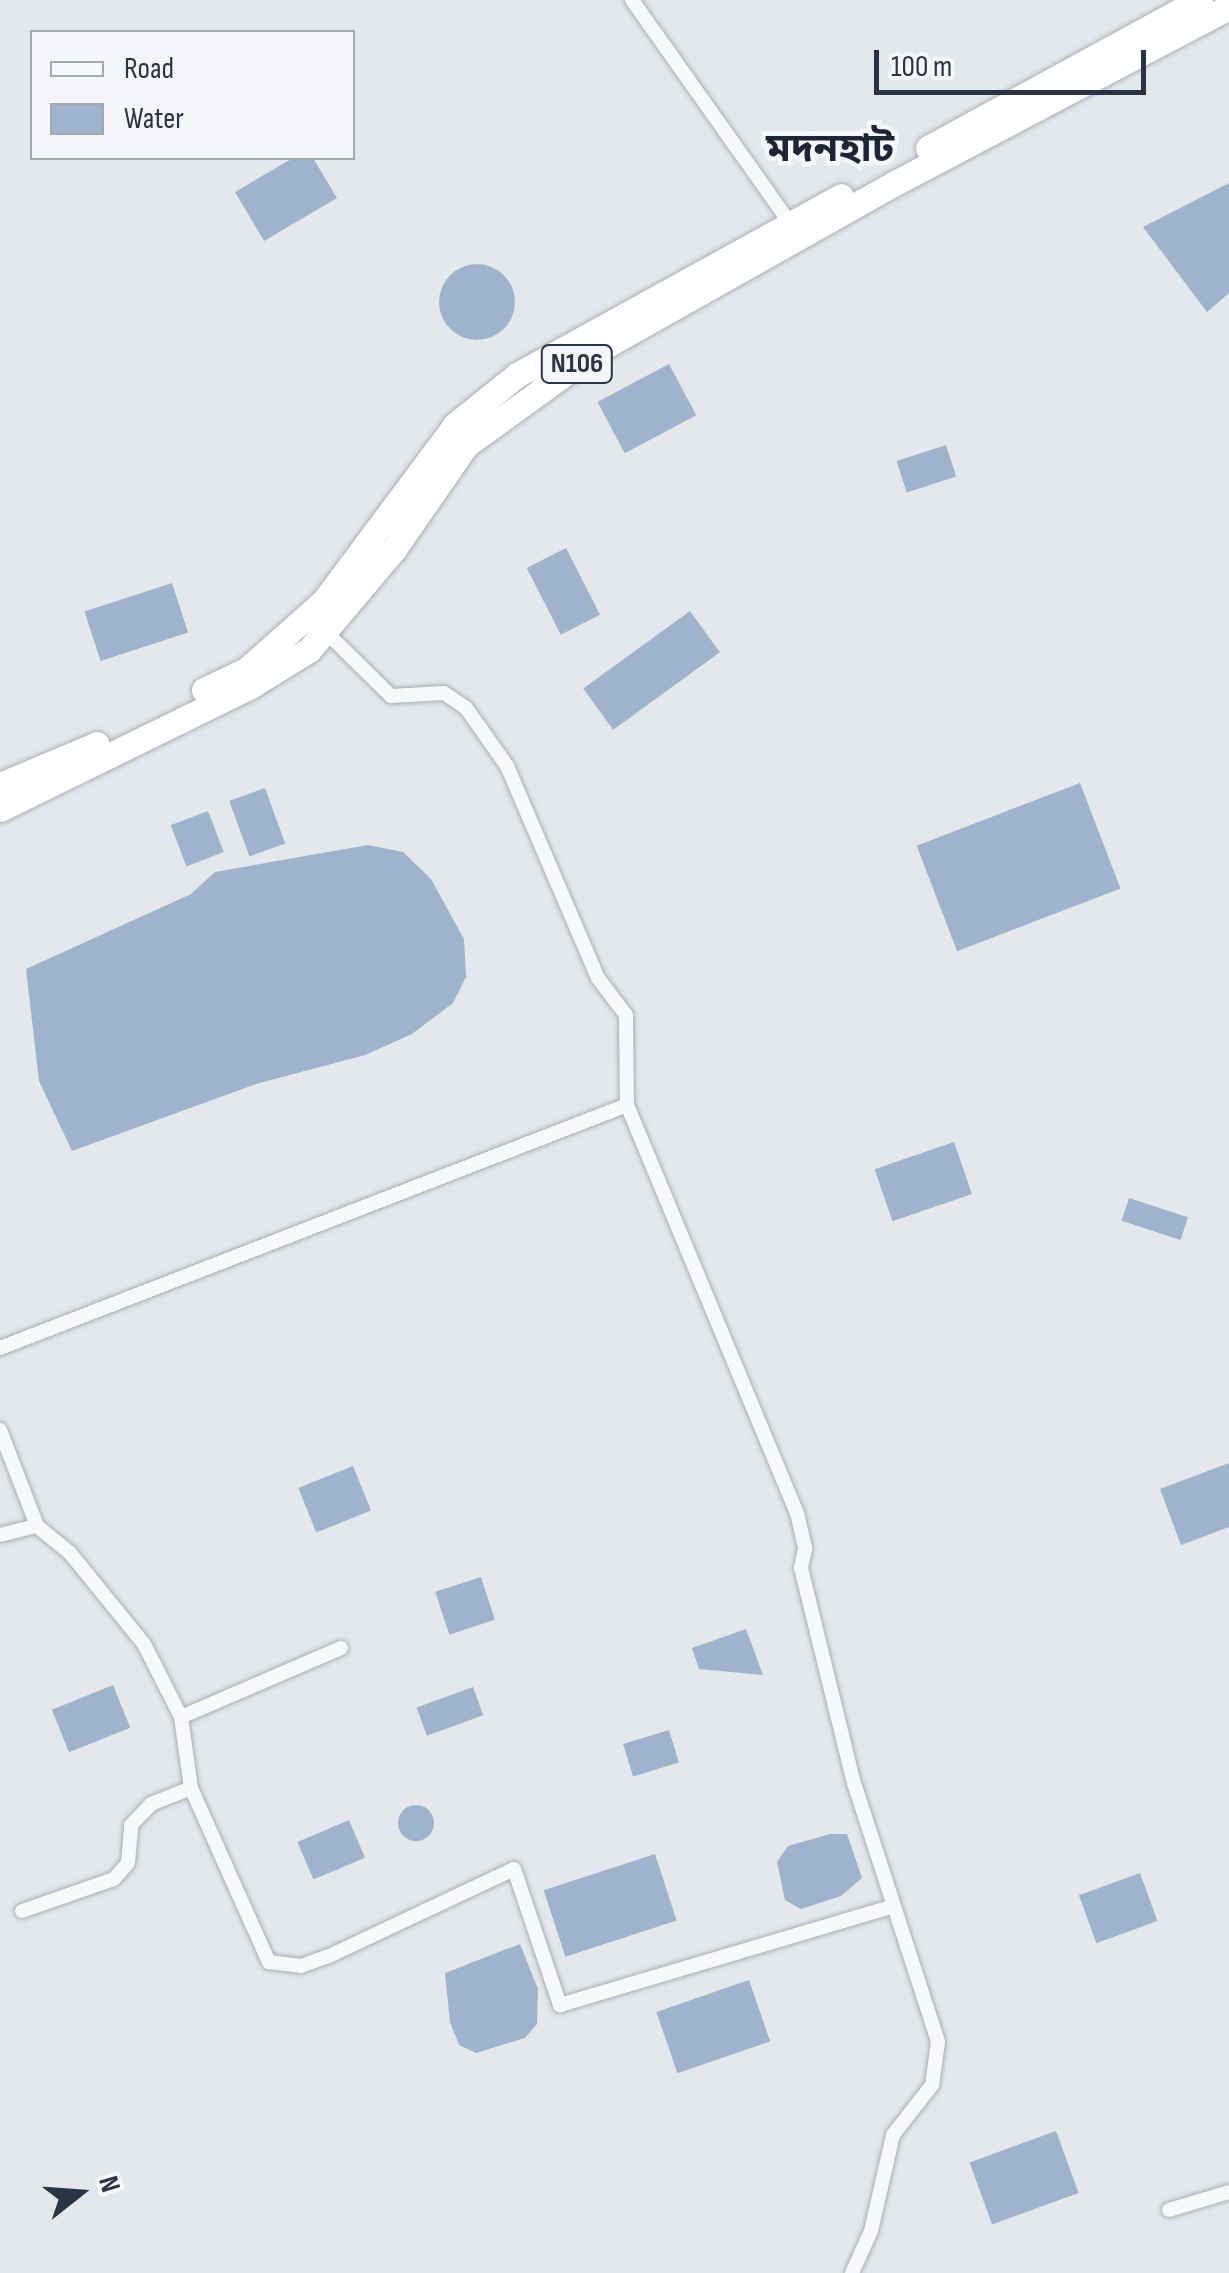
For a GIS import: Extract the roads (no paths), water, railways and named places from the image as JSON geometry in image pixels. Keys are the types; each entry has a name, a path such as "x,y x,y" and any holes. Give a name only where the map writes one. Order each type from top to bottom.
{"highway":[{"name":"N106","path":"0,785 246,670 324,601 470,412 591,328 1200,0"},
{"name":"N106","path":"0,809 250,688 328,634 466,445 506,411 690,297 1229,7"}],"street":[{"path":"632,0 790,223"},
{"path":"328,634 390,696 444,693 488,735 598,978 626,1016 628,1106 797,1513 805,1549 801,1568 891,1906 938,2042 939,2064 932,2085 893,2135 870,2230 852,2273"},
{"path":"0,1348 628,1106"},
{"path":"0,1430 37,1526 70,1553 144,1644 181,1717 191,1788 270,1962 302,1966 329,1956 514,1869 560,2005 891,1906"},
{"path":"0,1535 37,1526"},
{"path":"181,1717 341,1648"},
{"path":"22,1911 114,1879 128,1863 131,1825 151,1804 191,1788"},
{"path":"1169,2210 1229,2192"}],"water":[{"path":"290,160 314,160 337,198 264,241 235,192"},
{"path":"1229,183 1229,293 1207,312 1143,227"},
{"path":"477,264 504,275 515,302 504,329 477,340 450,329 439,302 450,275"},
{"path":"669,364 696,415 625,453 597,402"},
{"path":"946,445 956,476 907,492 897,461"},
{"path":"566,548 600,615 561,635 527,568"},
{"path":"172,583 188,632 101,661 85,611"},
{"path":"690,611 720,652 613,730 583,689"},
{"path":"1080,783 1120,888 957,951 917,846"},
{"path":"265,788 285,843 249,856 229,801"},
{"path":"208,811 224,852 186,866 171,825"},
{"path":"368,845 403,852 431,879 464,939 466,977 453,1003 412,1034 365,1055 256,1084 72,1151 39,1081 26,969 191,894 215,872"},
{"path":"954,1142 972,1194 892,1221 875,1169"},
{"path":"1129,1198 1188,1217 1181,1240 1122,1221"},
{"path":"1229,1463 1229,1527 1181,1545 1160,1489"},
{"path":"353,1466 371,1511 316,1533 298,1488"},
{"path":"481,1577 495,1620 449,1635 435,1592"},
{"path":"746,1629 763,1675 699,1669 692,1648"},
{"path":"113,1685 130,1728 69,1752 52,1710"},
{"path":"473,1687 483,1715 427,1736 417,1708"},
{"path":"669,1730 679,1763 633,1777 623,1744"},
{"path":"416,1805 429,1810 434,1823 429,1836 416,1841 403,1836 398,1823 403,1810"},
{"path":"349,1820 365,1858 313,1880 297,1842"},
{"path":"830,1834 847,1834 862,1878 841,1896 801,1909 785,1900 777,1862 788,1846"},
{"path":"655,1854 677,1921 565,1957 544,1890"},
{"path":"1140,1873 1157,1921 1096,1943 1079,1895"},
{"path":"520,1944 538,1989 537,2024 525,2038 476,2053 459,2045 450,2022 445,1973"},
{"path":"749,1980 770,2041 678,2073 656,2012"},
{"path":"1056,2131 1079,2193 992,2224 970,2162"}],"district":[{"name":"মদনহাট","path":"830,149"}]}
